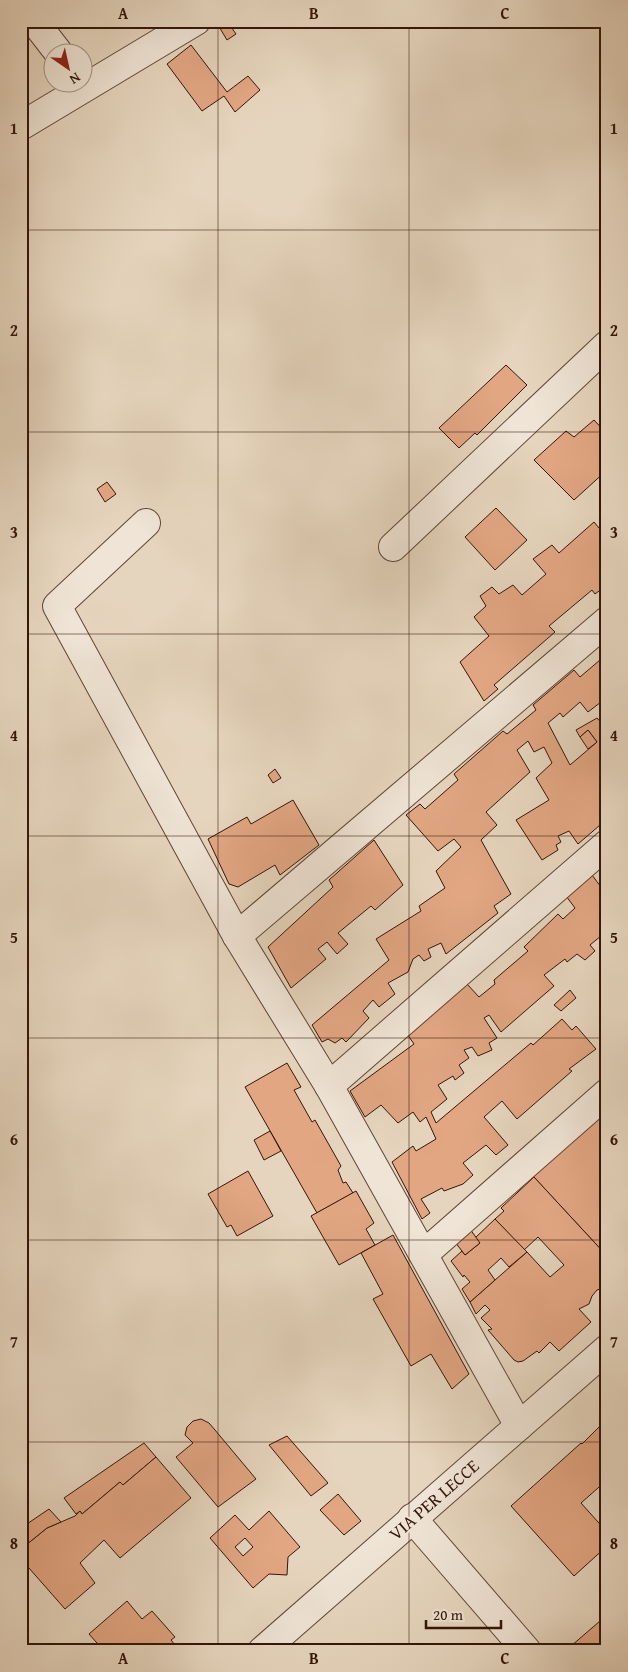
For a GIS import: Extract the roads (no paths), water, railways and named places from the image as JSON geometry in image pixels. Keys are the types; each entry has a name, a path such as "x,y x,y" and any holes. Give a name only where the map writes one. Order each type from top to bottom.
{"street":[{"path":"34,21 50,42"},
{"path":"21,126 196,21"},
{"path":"393,547 607,346"},
{"path":"146,523 57,606 238,936 329,1086 519,1426"},
{"path":"238,936 607,621"},
{"path":"329,1086 607,844"},
{"path":"424,1254 607,1092"},
{"name":"VIA PER LECCE","path":"262,1651 607,1349"},
{"path":"412,1518 527,1651"}]}
